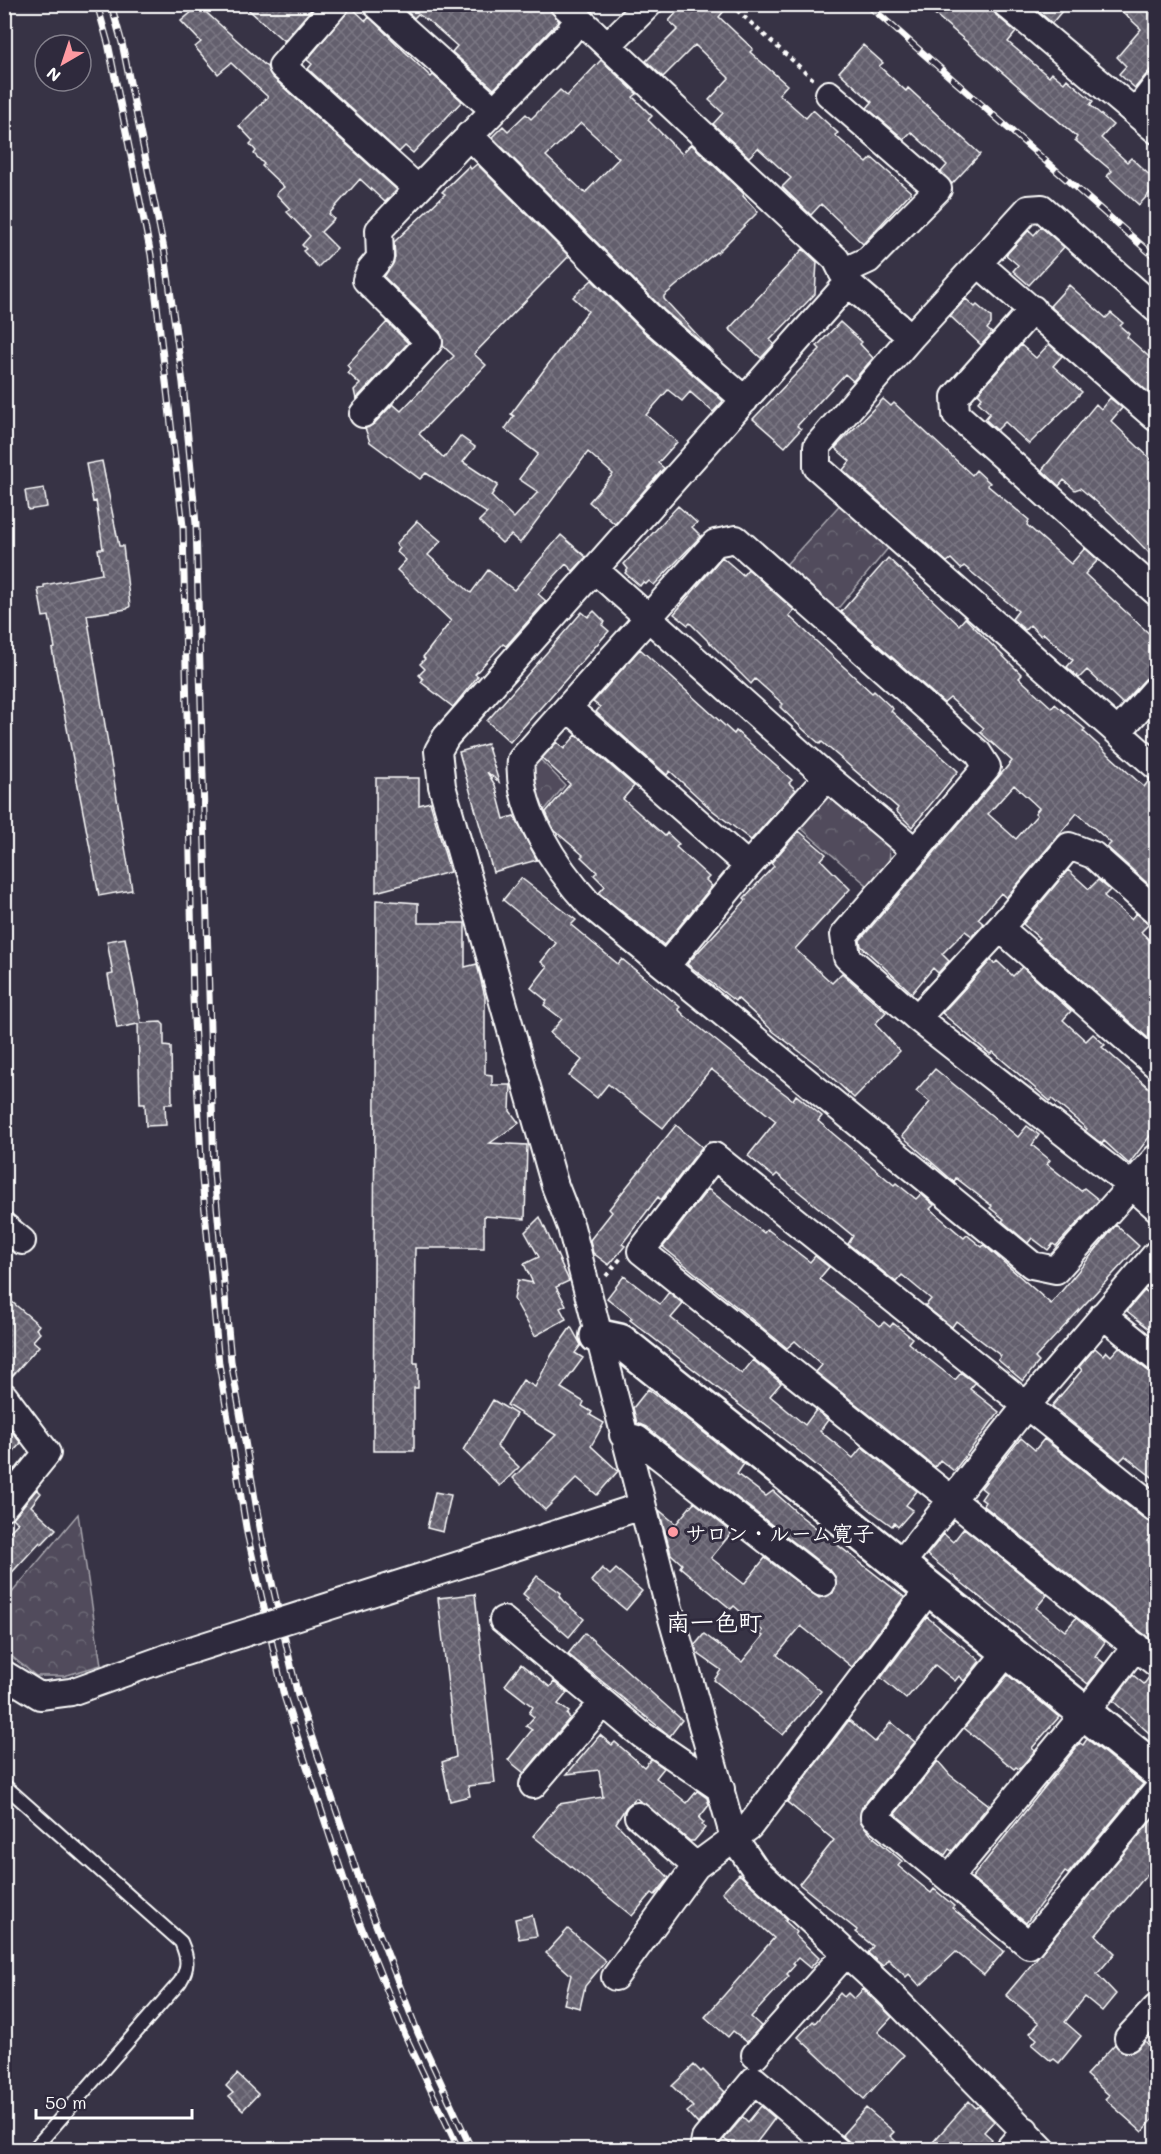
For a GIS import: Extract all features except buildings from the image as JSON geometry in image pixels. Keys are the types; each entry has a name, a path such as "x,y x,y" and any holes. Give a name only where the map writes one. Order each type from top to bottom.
{"street":[{"path":"336,4 282,66 418,189"},
{"path":"376,4 493,109"},
{"path":"608,45 649,4"},
{"path":"1006,4 1156,129"},
{"path":"363,414 429,342 366,280 370,270 380,258 379,230 493,109 568,34 571,11"},
{"path":"571,11 836,259 845,278 911,337"},
{"path":"1136,112 1156,86"},
{"path":"830,94 938,189 868,260 845,278 745,400 446,737 438,751 442,786 555,1186 571,1227 623,1436 734,1838 755,1869 886,1990 1043,2150"},
{"path":"469,135 654,321 745,400"},
{"path":"1156,309 1042,208 1028,209 911,337 817,446 817,467 1156,766"},
{"path":"980,264 1156,418"},
{"path":"1033,309 955,397 956,414 1156,592"},
{"path":"1156,1158 1132,1186 1056,1270 1032,1265 589,904 567,879 540,838 519,776 521,760 715,543 736,539 978,753 987,767 844,935 847,957 917,1018 1132,1186 1156,1207"},
{"path":"595,570 827,777 915,851"},
{"path":"1118,732 1156,689"},
{"path":"568,708 748,866"},
{"path":"666,966 748,866 827,777"},
{"path":"917,1018 1000,928 1069,846 1093,855 1156,911"},
{"path":"1000,928 1156,1065"},
{"path":"1156,1509 714,1156 641,1251 1156,1663"},
{"path":"900,1565 1026,1406 1156,1254"},
{"path":"1103,1315 1156,1358"},
{"path":"597,1336 620,1341 1156,1770"},
{"path":"4,1396 47,1453 4,1506"},
{"path":"623,1436 638,1439 822,1583"},
{"path":"4,1674 40,1696 71,1692 166,1658 642,1506"},
{"path":"615,1977 696,1866 749,1827 930,1588"},
{"path":"503,1620 642,1736 721,1789"},
{"path":"949,1878 1085,1713 1136,1646"},
{"path":"1007,1652 874,1816 1029,1944 1156,1791"},
{"path":"533,1785 603,1703"},
{"path":"638,1816 696,1866"},
{"path":"755,2055 846,1953"},
{"path":"1128,2038 1156,2008"},
{"path":"703,2150 705,2139 754,2080 836,2150"},
{"path":"1008,2150 1024,2130"}],"lane":[{"path":"4,1785 181,1942 187,1958 187,1970 180,1982 33,2150"}],"path":[{"path":"730,4 830,94"},
{"path":"586,1289 604,1278 623,1255 641,1251"}],"green space":[{"path":"845,499 894,541 835,612 783,568"},
{"path":"539,758 565,785 544,811 532,777 532,771"},
{"path":"831,795 889,846 890,861 868,886 796,824 817,799"},
{"path":"78,1514 101,1665 64,1676 36,1676 5,1651 5,1601"}],"railway":[{"path":"97,4 108,43 151,255 183,526 193,999 202,1179 219,1364 247,1533 284,1696 352,1904 405,2035 459,2150"},
{"path":"111,4 122,43 165,254 183,383 196,524 214,1174 231,1361 262,1539 298,1696 366,1899 418,2033 472,2150"},
{"path":"867,4 1156,258"}],"place":[{"name":"サロン・ルーム寛子","path":"673,1532"}],"district":[{"name":"南一色町","path":"714,1621"}]}
